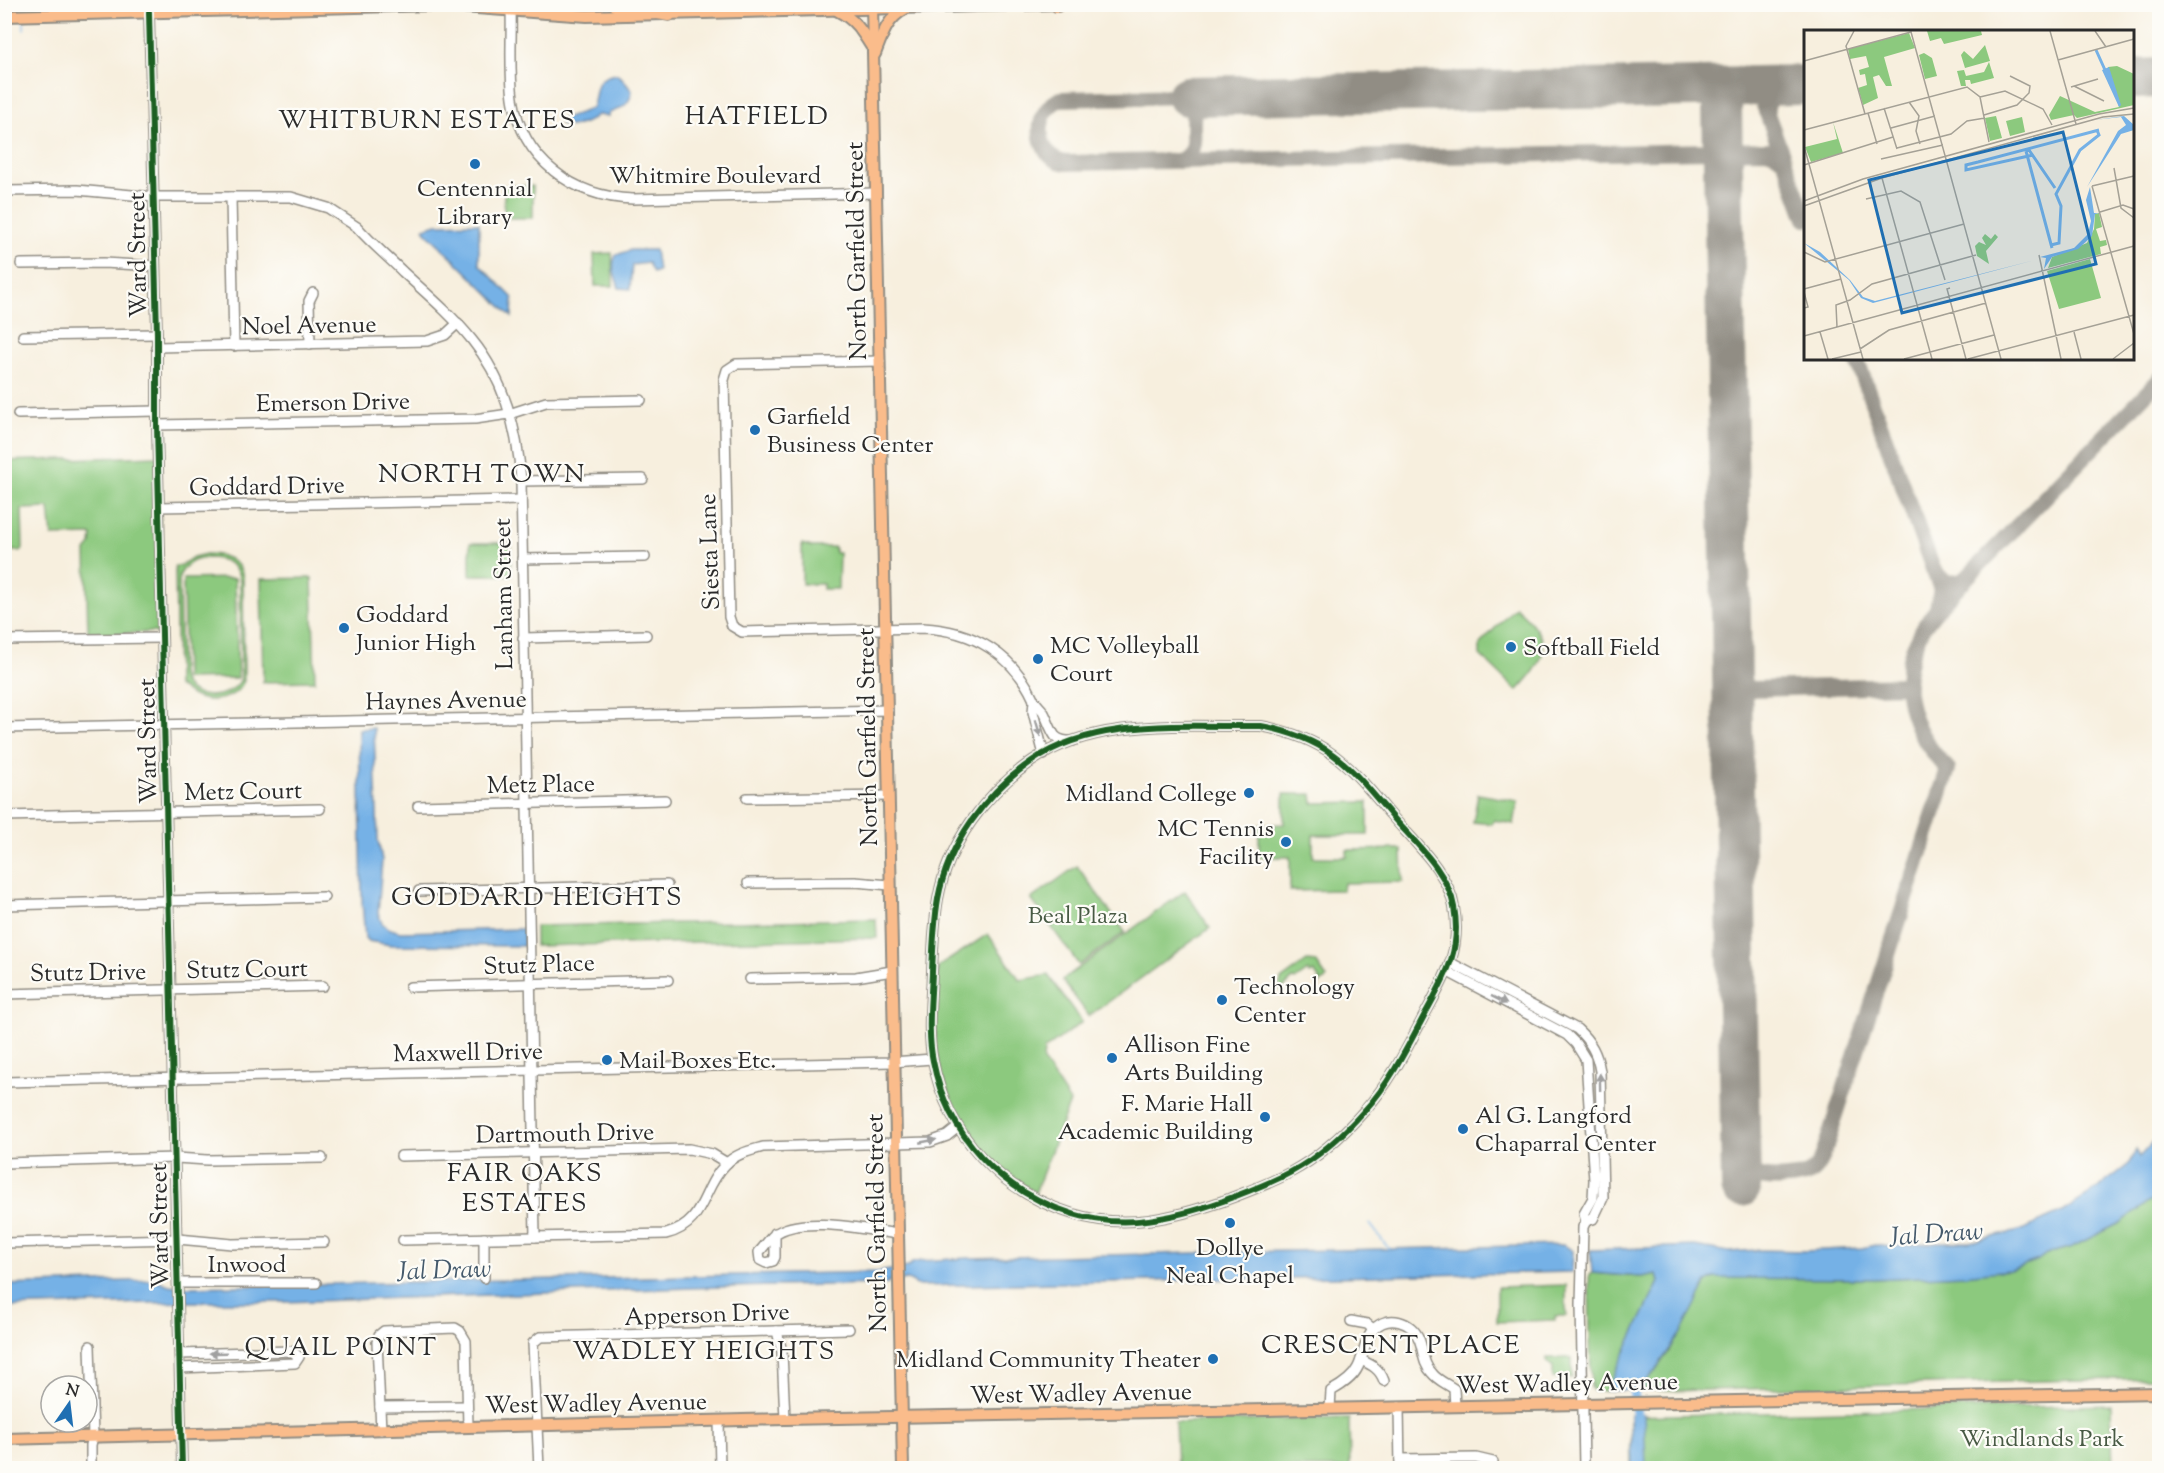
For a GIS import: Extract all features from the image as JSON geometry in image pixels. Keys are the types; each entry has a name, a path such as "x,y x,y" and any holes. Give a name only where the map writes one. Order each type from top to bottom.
{"highway":[{"path":"615,4 669,14"}],"main road":[{"path":"4,16 435,5 587,16 872,6 1057,4"},
{"name":"North Garfield Street","path":"872,6 903,1468"},
{"path":"872,59 887,24 904,6"},
{"path":"838,7 853,20 872,48"},
{"name":"West Wadley Avenue","path":"4,1439 785,1419 2160,1393"}],"street":[{"name":"Whitmire Boulevard","path":"511,10 512,83 519,121 538,155 556,173 577,187 605,196 633,199 876,193"},
{"name":"Ward Street","path":"149,12 182,1468"},
{"name":"Lanham Street","path":"4,191 77,190 154,197 291,196 316,203 334,211 357,227 458,323 479,349 500,387 518,454 521,481 535,1237"},
{"path":"231,197 234,346"},
{"path":"21,264 104,262 155,266"},
{"path":"310,344 309,301 313,293"},
{"name":"Noel Avenue","path":"156,347 427,341 445,335 458,323"},
{"path":"23,336 157,334"},
{"name":"Siesta Lane","path":"880,361 736,364 726,372 724,380 728,606 732,626 742,632 939,629 982,642 996,651 1018,672 1032,694 1044,755"},
{"name":"Emerson Drive","path":"157,425 466,419 509,414 546,402 641,400"},
{"path":"18,414 157,411"},
{"path":"521,481 643,479"},
{"name":"Goddard Drive","path":"159,507 520,500"},
{"path":"522,559 645,557"},
{"path":"523,638 646,635"},
{"path":"4,640 162,638"},
{"name":"Siesta Lane","path":"1034,700 1042,709 1055,735 1064,741 1073,741"},
{"name":"Haynes Avenue","path":"4,728 888,710"},
{"path":"1261,726 1285,731 1305,738 1338,756 1368,787 1442,877 1454,903 1457,934 1449,968 1411,1040 1383,1087 1368,1107 1324,1150 1292,1172 1248,1192 1175,1216 1147,1221 1104,1221 1074,1215 1038,1201 1008,1182 983,1162 957,1128 941,1091 932,1059 930,1025 932,964 938,897 949,863 969,823 986,802 1032,760 1044,755 1088,735 1122,728 1261,726"},
{"path":"747,798 888,796"},
{"name":"Metz Place","path":"418,806 665,800"},
{"name":"Metz Court","path":"4,816 320,809"},
{"path":"748,883 855,882 890,885"},
{"path":"419,891 667,885"},
{"path":"4,905 324,897"},
{"path":"1449,968 1567,1035 1586,1060 1596,1119 1593,1198 1584,1214 1586,1221 1583,1227 1581,1294 1584,1468"},
{"path":"750,979 856,977 892,971"},
{"name":"Stutz Place","path":"410,987 668,980"},
{"name":"Stutz Court","path":"172,990 323,986"},
{"name":"Stutz Drive","path":"4,994 172,990"},
{"name":"Maxwell Drive","path":"4,1082 893,1062 932,1059"},
{"path":"403,1240 666,1234 679,1231 687,1226 695,1217 720,1170 727,1162 745,1152 763,1148 930,1143 947,1136 957,1128"},
{"name":"Dartmouth Drive","path":"400,1156 689,1149 712,1154 727,1162"},
{"path":"4,1163 176,1158 207,1160 322,1158"},
{"path":"776,1233 788,1228 828,1223 897,1234"},
{"path":"484,1238 484,1278"},
{"path":"4,1243 178,1239 232,1244 324,1242"},
{"name":"Inwood","path":"179,1284 316,1283"},
{"path":"1330,1408 1332,1391 1346,1383 1358,1368 1374,1329 1384,1322 1397,1320 1407,1324 1419,1338 1422,1358 1432,1374 1454,1389 1455,1406"},
{"path":"1351,1321 1366,1324 1374,1329"},
{"path":"381,1430 376,1341 384,1330 455,1328 460,1331 466,1341 468,1427"},
{"name":"Apperson Drive","path":"538,1425 533,1343 540,1337 849,1329"},
{"path":"777,1331 782,1352 785,1419"},
{"path":"90,1346 93,1437 91,1468"},
{"path":"180,1354 292,1351 299,1357 295,1363 180,1368"},
{"path":"1361,1360 1373,1365 1381,1373 1384,1381"},
{"name":"West Wadley Avenue","path":"380,1407 467,1406"},
{"path":"1399,1407 1400,1464 1476,1458 1493,1462"},
{"path":"719,1421 720,1468"},
{"path":"538,1425 539,1468"}],"green space":[{"path":"5,4 226,4 226,5 5,9"},
{"path":"504,186 533,186 533,218 504,218"},
{"path":"612,253 613,286 595,286 594,254"},
{"path":"158,456 162,638 155,632 88,635 86,551 91,545 92,535 52,536 49,508 22,509 23,549 5,551 4,461"},
{"path":"470,543 511,543 511,575 470,575"},
{"path":"802,544 812,547 835,547 835,553 839,553 838,589 823,589 823,584 802,584"},
{"path":"206,554 229,559 238,566 243,577 244,681 235,692 222,699 207,700 193,696 177,686 175,566 180,566 193,557","holes":["213,558 232,565 240,579 241,679 227,692 208,696 190,690 184,683 181,673 179,577 190,563"]},
{"path":"235,578 238,678 185,679 183,579"},
{"path":"312,578 315,681 263,682 261,579"},
{"name":"Softball Field","path":"1515,607 1536,629 1543,648 1536,668 1517,691 1480,655 1480,644"},
{"name":"MC Tennis Facility","path":"1284,794 1312,794 1313,803 1368,802 1368,835 1313,835 1313,857 1347,857 1347,850 1402,849 1403,882 1344,883 1343,890 1290,891 1290,857 1259,857 1259,825 1284,824"},
{"path":"1478,794 1518,801 1514,824 1494,820 1492,824 1473,822"},
{"name":"Beal Plaza","path":"1077,866 1125,932 1079,965 1031,899"},
{"path":"1185,891 1210,928 1089,1016 1062,980"},
{"path":"876,919 877,938 535,946 535,926"},
{"path":"988,934 1020,980 1048,975 1082,1022 1044,1050 1043,1061 1070,1102 1035,1193 996,1165 961,1121 941,1075 935,1047 938,967"},
{"path":"1307,961 1316,962 1327,978 1318,985 1320,980 1314,972 1310,974 1308,971 1295,980 1293,979 1281,990 1279,987 1281,980"},
{"path":"2159,1195 2159,1378 1669,1391 1642,1389 1670,1350 1707,1282 1714,1278 1874,1279 1964,1275 2038,1260 2046,1254 2072,1247 2120,1223"},
{"path":"1592,1273 1642,1277 1657,1274 1659,1282 1606,1391 1594,1391 1591,1388 1589,1275"},
{"path":"1566,1285 1566,1316 1555,1316 1555,1320 1497,1322 1497,1287"},
{"path":"1547,1358 1572,1358 1572,1378 1553,1378 1553,1367 1547,1362"},
{"name":"Windlands Park","path":"2111,1405 2113,1468 1631,1468 1630,1416"},
{"path":"1349,1418 1350,1468 1177,1468 1175,1422"}],"water":[{"path":"616,74 632,91 624,106 609,113 608,116 598,115 578,125 566,126 560,123 562,119 592,108 599,82"},
{"path":"479,223 479,264 513,298 512,317 424,228 437,224"},
{"path":"631,250 655,250 658,271 653,273 648,263 632,265 630,289 619,288 614,272 614,259 616,255"},
{"path":"374,728 378,840 382,860 378,913 382,923 400,932 523,929 524,946 391,945 368,941 365,938 362,902 359,729"},
{"path":"2159,1131 2159,1195 2120,1223 2072,1247 2046,1254 2038,1260 2010,1270 1964,1275 1874,1279 1714,1278 1707,1282 1681,1333 1642,1389 1606,1391 1659,1282 1657,1274 1642,1277 1592,1273 1590,1250 1695,1246 1729,1252 1804,1251 1862,1248 1875,1245 1890,1247 1937,1242 1969,1242 2020,1231 2062,1212 2128,1165 2136,1150 2139,1157 2156,1139"},
{"path":"1564,1245 1573,1251 1572,1272 919,1286 908,1280 889,1281 887,1284 720,1287 285,1302 5,1307 4,1285 157,1280 169,1285 187,1287 878,1272 908,1267 912,1263 921,1261 968,1258"},
{"path":"1630,1414 1644,1414 1646,1468 1632,1468"}],"waterway":[{"path":"139,6 156,4"},
{"path":"139,6 173,4"},
{"path":"100,7 106,7"},
{"path":"24,21 24,29"},
{"path":"1370,1224 1389,1249"},
{"name":"Jal Draw","path":"1637,1377 1633,1386 1638,1426"}],"taxiway":[{"path":"1766,112 1770,95 1782,85"},
{"path":"1722,105 1727,92 1741,86"},
{"path":"1742,86 1754,90 1762,100 1804,214"},
{"path":"1179,161 1188,155 1192,147 1195,110 1200,102 1211,95"},
{"path":"1187,96 1061,99 1045,113 1041,123 1043,143 1055,159 1066,163 1767,150 1784,160"},
{"path":"1857,360 1933,569"},
{"path":"1740,1152 1752,1173 1764,1178 1792,1178 1808,1174 1816,1168 1823,1155 1948,769 1923,738 1910,703 1907,685 1909,666 1914,647 1923,628 1950,595 2160,379"},
{"path":"1937,608 1941,590 1933,569 1947,582 1965,579"},
{"path":"1732,668 1739,683 1753,689"},
{"path":"1733,707 1740,694 1753,689 1908,685"}],"runway":[{"path":"2134,79 2160,78"},
{"path":"1187,96 1804,85"},
{"path":"1722,105 1741,1187"}],"cycle path":[{"path":"149,12 182,1468"},
{"path":"1261,726 1304,738 1335,756 1362,781 1437,869 1451,894 1456,923 1454,950 1445,975 1383,1088 1349,1128 1331,1144 1291,1172 1223,1201 1149,1220 1092,1219 1047,1204 1023,1191 981,1157 964,1136 940,1088 931,1050 930,1005 938,899 950,858 972,821 999,788 1032,761 1057,747 1084,737 1142,727 1261,726"}],"place":[{"name":"Centennial Library","path":"475,164"},
{"name":"Garfield Business Center","path":"755,430"},
{"name":"Goddard Junior High","path":"344,628"},
{"name":"Softball Field","path":"1511,647"},
{"name":"MC Volleyball Court","path":"1038,659"},
{"name":"Midland College","path":"1249,793"},
{"name":"MC Tennis Facility","path":"1286,842"},
{"name":"Technology Center","path":"1222,1000"},
{"name":"Allison Fine Arts Building","path":"1112,1058"},
{"name":"Mail Boxes Etc.","path":"607,1060"},
{"name":"F. Marie Hall Academic Building","path":"1265,1117"},
{"name":"Al G. Langford Chaparral Center","path":"1463,1129"},
{"name":"Dollye Neal Chapel","path":"1230,1223"},
{"name":"Midland Community Theater","path":"1213,1359"}],"district":[{"name":"HATFIELD","path":"757,115"},
{"name":"WHITBURN ESTATES","path":"427,119"},
{"name":"NORTH TOWN","path":"482,473"},
{"name":"GODDARD HEIGHTS","path":"537,896"},
{"name":"FAIR OAKS ESTATES","path":"525,1187"},
{"name":"CRESCENT PLACE","path":"1391,1344"},
{"name":"QUAIL POINT","path":"341,1346"},
{"name":"WADLEY HEIGHTS","path":"704,1350"}]}
